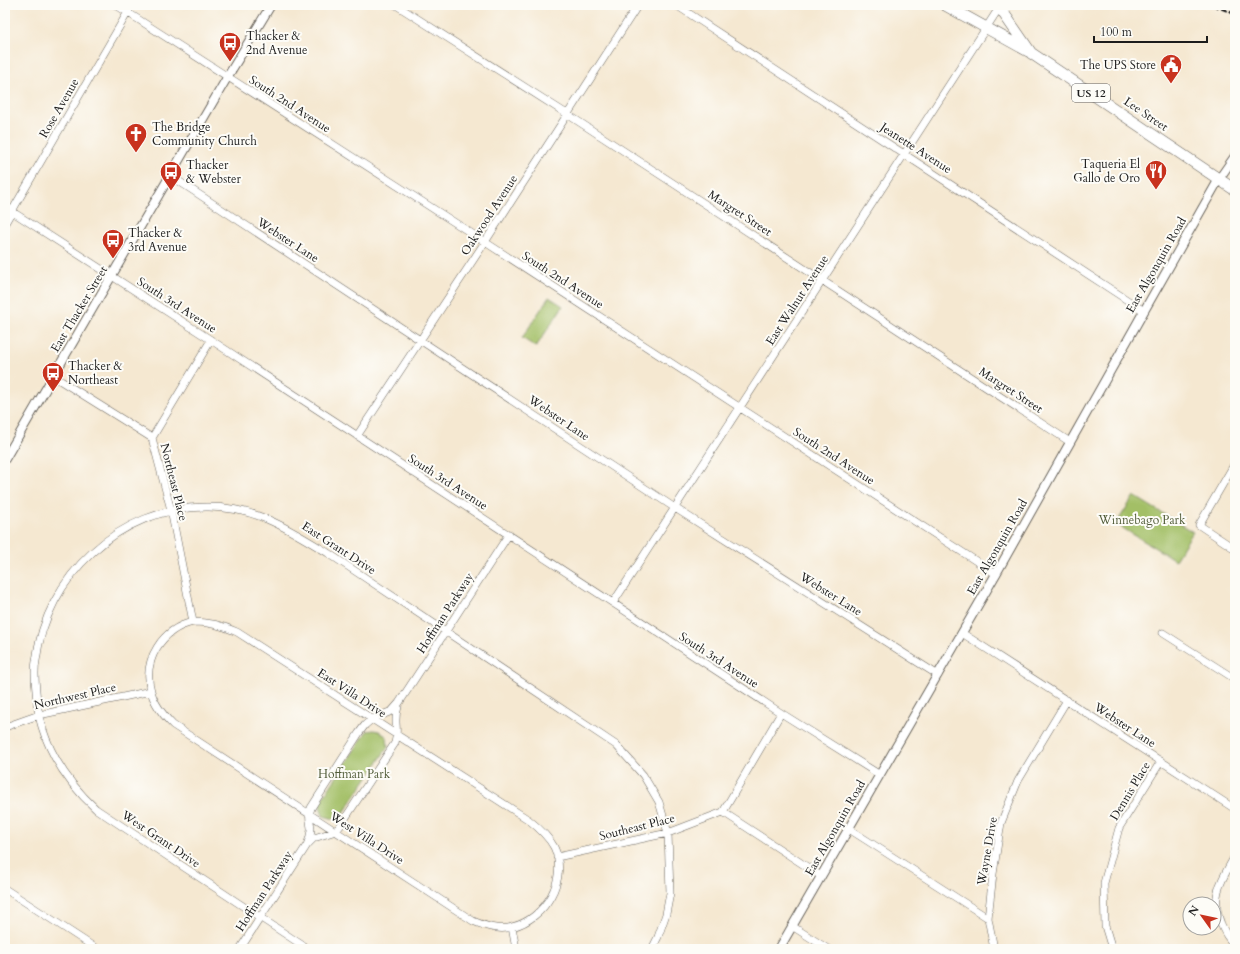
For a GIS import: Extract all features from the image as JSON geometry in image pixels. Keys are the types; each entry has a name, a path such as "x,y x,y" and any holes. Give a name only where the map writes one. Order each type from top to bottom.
{"main road":[{"name":"US 12","path":"946,5 1031,53"},
{"name":"Lee Street","path":"998,6 1031,53 1235,190"}],"street":[{"name":"South 2nd Avenue","path":"116,5 485,242 996,574"},
{"name":"Rose Avenue","path":"5,223 132,5"},
{"name":"East Thacker Street","path":"5,459 228,76 271,5"},
{"name":"Margret Street","path":"396,5 567,114 1070,442"},
{"name":"Oakwood Avenue","path":"357,436 485,242 638,5"},
{"name":"Jeanette Avenue","path":"676,5 1144,311"},
{"name":"East Walnut Avenue","path":"613,603 987,28 998,6"},
{"name":"East Algonquin Road","path":"779,949 996,574 1144,311 1220,179 1235,156"},
{"name":"Webster Lane","path":"171,176 675,508 938,675"},
{"name":"South 3rd Avenue","path":"5,208 211,340 782,713 880,775"},
{"path":"152,438 211,340"},
{"name":"Northeast Place","path":"53,376 152,438 171,510 193,622"},
{"path":"1235,463 1199,525 1235,549"},
{"name":"East Grant Drive","path":"39,715 35,662 44,625 63,586 85,558 104,541 124,528 171,510 207,507 230,509 272,521 287,528 328,553 616,745 643,775 659,802 668,833"},
{"name":"Hoffman Parkway","path":"240,949 307,845 311,830 309,813 318,797 365,725 372,719 392,711 399,703 509,534"},
{"name":"East Villa Drive","path":"151,691 149,674 157,646 166,635 174,629 184,624 193,622 206,622 237,632 529,820 548,837 557,857"},
{"path":"1163,632 1235,679"},
{"name":"Webster Lane","path":"962,633 1235,809"},
{"name":"Northwest Place","path":"5,727 39,715 151,691"},
{"name":"West Villa Drive","path":"151,691 163,715 173,724 473,921 495,928 512,928"},
{"name":"Wayne Drive","path":"994,949 988,918 1000,823 1018,781 1067,700"},
{"name":"Hoffman Parkway","path":"307,845 320,836 336,831 395,743 397,735 396,714 399,703"},
{"path":"782,713 723,812 822,876"},
{"name":"West Grant Drive","path":"39,715 46,739 60,768 84,798 96,809 308,949"},
{"name":"Dennis Place","path":"1112,949 1105,926 1104,883 1120,828 1161,761"},
{"name":"Southeast Place","path":"557,857 668,833 723,812"},
{"path":"849,829 988,918"},
{"path":"652,949 666,914 670,893 668,833"},
{"path":"1235,856 1219,887 1216,900 1218,913 1225,933 1229,940 1235,945"},
{"path":"516,949 512,928 536,915 547,903 554,890 557,877 557,857"},
{"path":"5,889 98,949"},
{"path":"792,926 828,949"}],"green space":[{"path":"549,297 563,306 536,347 522,338"},
{"name":"Winnebago Park","path":"1134,496 1193,532 1175,560 1116,524"},
{"name":"Hoffman Park","path":"367,731 379,731 387,737 388,747 341,817 335,819 323,816 320,802"}],"railway":[{"path":"1213,5 1235,14"}],"place":[{"name":"Thacker & 2nd Avenue","path":"230,62"},
{"name":"The UPS Store","path":"1171,84"},
{"name":"The Bridge Community Church","path":"136,154"},
{"name":"Taqueria El Gallo de Oro","path":"1156,190"},
{"name":"Thacker & Webster","path":"171,192"},
{"name":"Thacker & 3rd Avenue","path":"113,260"},
{"name":"Thacker & Northeast","path":"53,392"}]}
